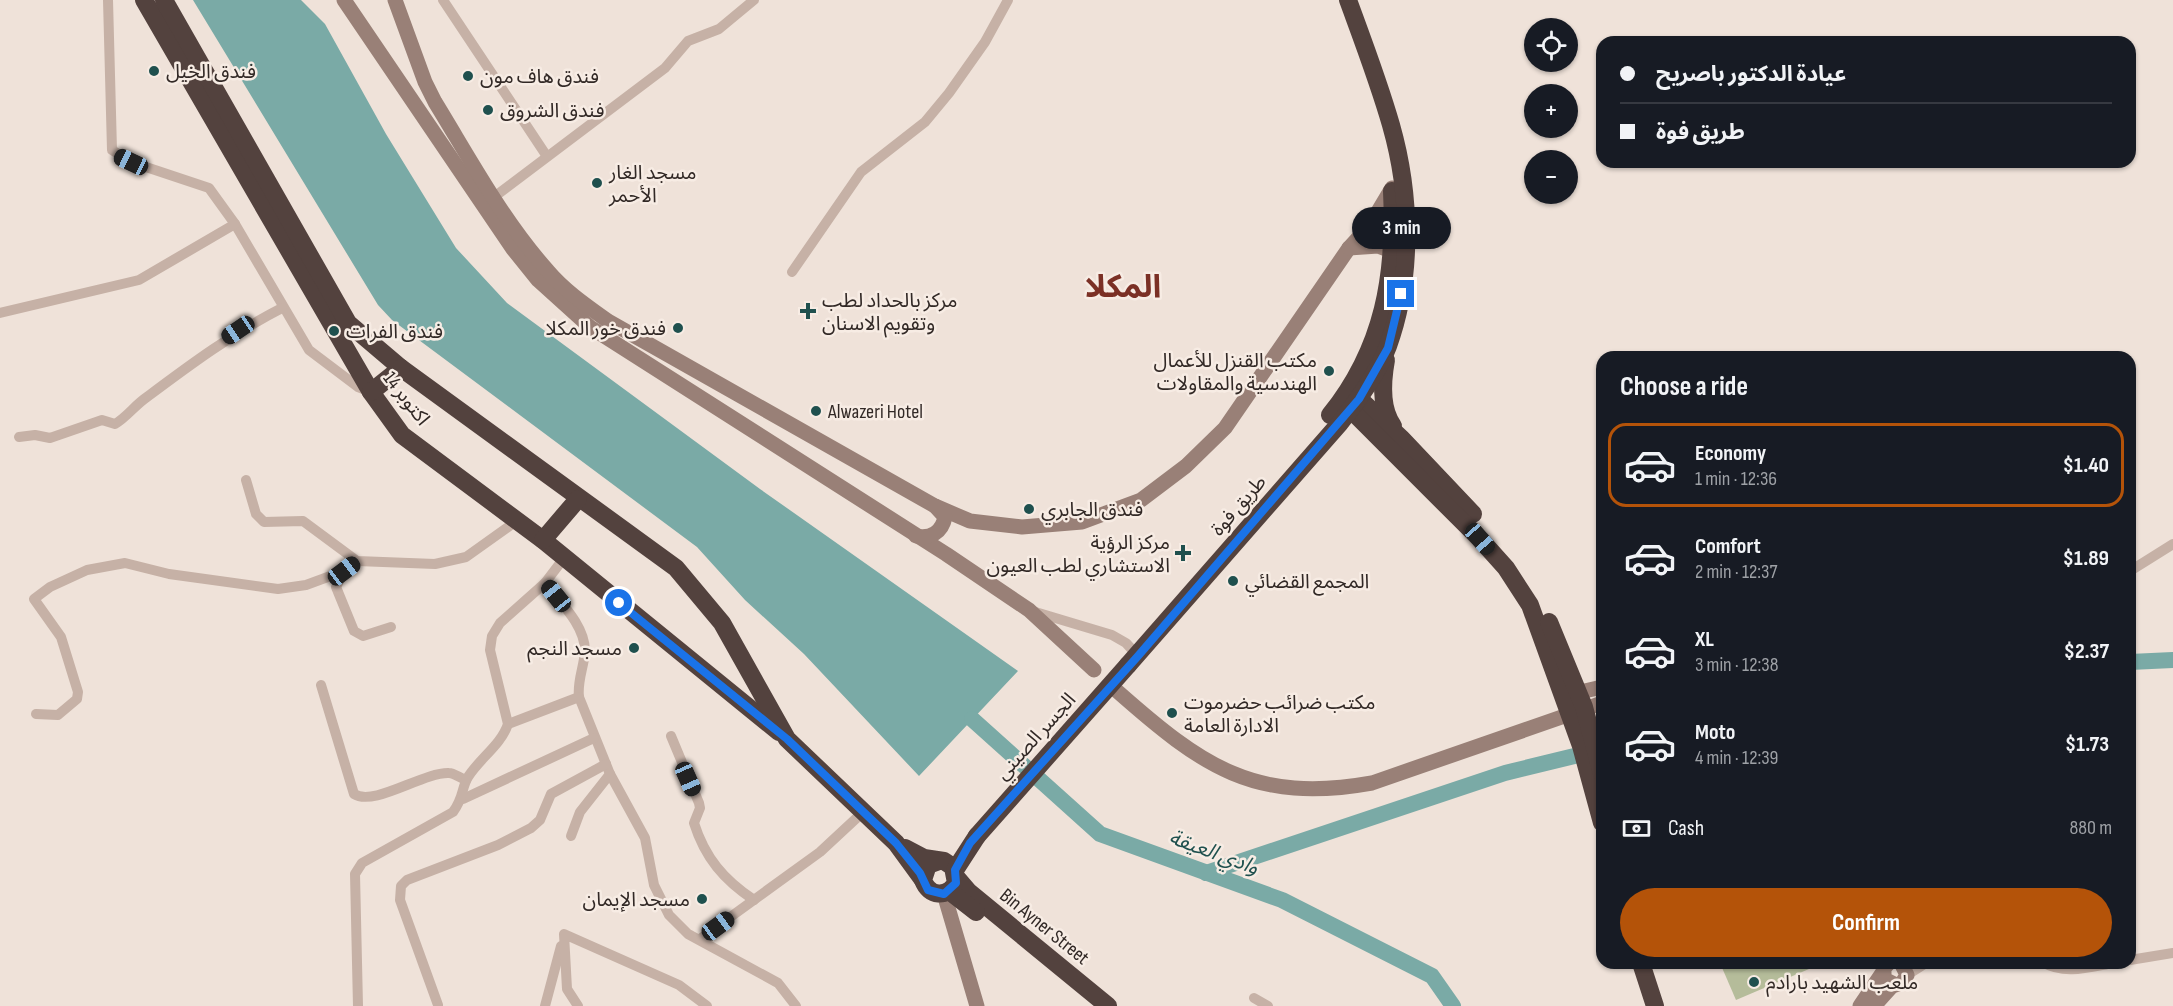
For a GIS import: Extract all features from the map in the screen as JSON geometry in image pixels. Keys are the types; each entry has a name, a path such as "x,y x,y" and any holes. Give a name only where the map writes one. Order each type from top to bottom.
{"highway":[{"name":"14 اكتوبر","path":"144,0 371,392 402,435 515,522 543,540 787,739"},
{"path":"164,0 348,323 401,368 578,499 676,568 722,623 787,739 896,843 948,876 933,893 896,843"},
{"name":"طريق فوة","path":"1134,658 1323,444 1388,348 1401,294 1392,188 1382,131 1337,0"},
{"name":"طريق فوة","path":"1134,658 1351,400 1383,316 1399,254 1403,184 1392,126 1348,0"},
{"path":"1388,348 1383,378 1384,398 1394,440"},
{"path":"371,392 401,368"},
{"path":"1351,400 1394,440 1506,568 1530,605 1574,702 1596,768"},
{"path":"1323,444 1339,433 1357,431 1394,440"},
{"path":"543,540 578,499"},
{"name":"الجسر الصيني","path":"923,880 925,869 948,876 974,839 1134,658"},
{"name":"Bin Ayner Street","path":"948,876 1095,1006"},
{"name":"Bin Ayner Street","path":"948,876 1108,1006"},
{"path":"1643,969 1656,1006"},
{"path":"1653,969 1656,1006"}],"main road":[{"path":"344,0 513,249 538,280 565,306 590,327 946,554 1029,610 1095,670"},
{"path":"395,0 425,82 494,196 548,272 576,298 608,321 935,506 970,520 1022,527 1082,522 1141,500 1186,466 1225,428 1349,248 1371,225 1392,188"},
{"path":"1349,248 1378,246 1399,254"},
{"path":"916,536 929,537 940,529 945,517 935,506"},
{"path":"946,554 942,542 948,528 970,520"},
{"path":"1117,691 1167,735 1192,753 1220,768 1279,786 1310,790 1372,783 1574,702 1596,690"},
{"path":"1574,702 1596,703"},
{"path":"948,876 977,1006"},
{"path":"1860,1006 1885,969"},
{"path":"1886,969 1884,979 1893,985"},
{"path":"1874,1006 1893,985 1902,983 1903,969"}],"street":[{"path":"108,0 112,150 131,162 209,188 235,224 282,308 309,350 321,362 358,387 371,392"},
{"path":"443,0 546,155"},
{"path":"494,196 665,68 688,41 719,29 754,0"},
{"path":"792,272 861,172 925,122 949,93 985,42 1008,0"},
{"path":"0,313 139,280 235,224"},
{"path":"19,437 35,435 50,438 102,420 115,424 137,404 209,350 238,330 282,308"},
{"path":"246,480 256,514 264,522 303,521 357,561 435,564 459,559 470,554 515,522"},
{"path":"2136,567 2173,544"},
{"path":"463,799 466,780 505,735 508,724 490,650 492,636 500,623 545,583 564,558"},
{"path":"36,714 58,715 77,699 78,692 61,637 34,599 50,586 87,570 125,563 169,574 278,590 306,585 344,571 357,561"},
{"path":"344,571 336,587 354,631 363,636 391,627"},
{"path":"545,583 579,628 585,652 578,687 579,697 608,769 645,838 654,885 669,915 688,934 778,983 796,1006"},
{"path":"1029,610 1112,635 1126,643 1134,658"},
{"path":"321,685 354,794 366,798 436,774 451,773 466,780"},
{"path":"508,724 579,697"},
{"path":"670,736 699,803 700,808 694,823 707,856 733,886 754,900"},
{"path":"358,1006 355,874 362,863 453,812 463,799 594,738"},
{"path":"571,836 580,812 608,769"},
{"path":"438,1005 400,900 401,886 407,880 498,845 531,828 540,820 551,794 608,769"},
{"path":"700,939 820,852 862,813"},
{"path":"545,1006 564,934"},
{"path":"564,934 567,989 578,1006"},
{"path":"564,934 679,986 707,1006"},
{"path":"2136,959 2173,953"},
{"path":"1254,998 1268,1006"}],"green space":[{"name":"ملعب الشهيد بارادم","path":"1723,969 1809,969 1736,1000"}],"water":[{"path":"193,0 301,0 325,24 386,134 456,248 507,303 760,489 1018,671 919,776 804,654 745,600 697,547 392,320 378,305"}],"waterway":[{"path":"2136,662 2173,660"},
{"name":"وادي العيقة","path":"972,719 1100,834 1282,900 1432,976 1453,1006"},
{"path":"1206,873 1505,773 1595,751"}],"place":[{"name":"فندق الخيل","path":"154,71"},
{"name":"فندق هاف مون","path":"468,76"},
{"name":"فندق الشروق","path":"488,110"},
{"name":"مسجد الغار الأحمر","path":"597,183"},
{"name":"مركز بالحداد لطب وتقويم الاسنان","path":"808,311"},
{"name":"فندق خور المكلا","path":"678,328"},
{"name":"فندق الفرات","path":"334,331"},
{"name":"مكتب القنزل للأعمال الهندسية والمقاولات","path":"1329,371"},
{"name":"Alwazeri Hotel","path":"816,411"},
{"name":"فندق الجابري","path":"1029,509"},
{"name":"مركز الرؤية الاستشاري لطب العيون","path":"1183,553"},
{"name":"المجمع القضائي","path":"1233,581"},
{"name":"مسجد النجم","path":"634,648"},
{"name":"مكتب ضرائب حضرموت الادارة العامة","path":"1172,713"},
{"name":"مسجد الإيمان","path":"702,899"},
{"name":"ملعب الشهيد بارادم","path":"1754,982"}],"district":[{"name":"المكلا","path":"1123,286"}],"route":[{"path":"619,603 787,739 896,843 920,873 928,890 944,894 956,883 955,870 970,843 1138,656 1323,444 1359,399 1388,348 1401,294"}]}
